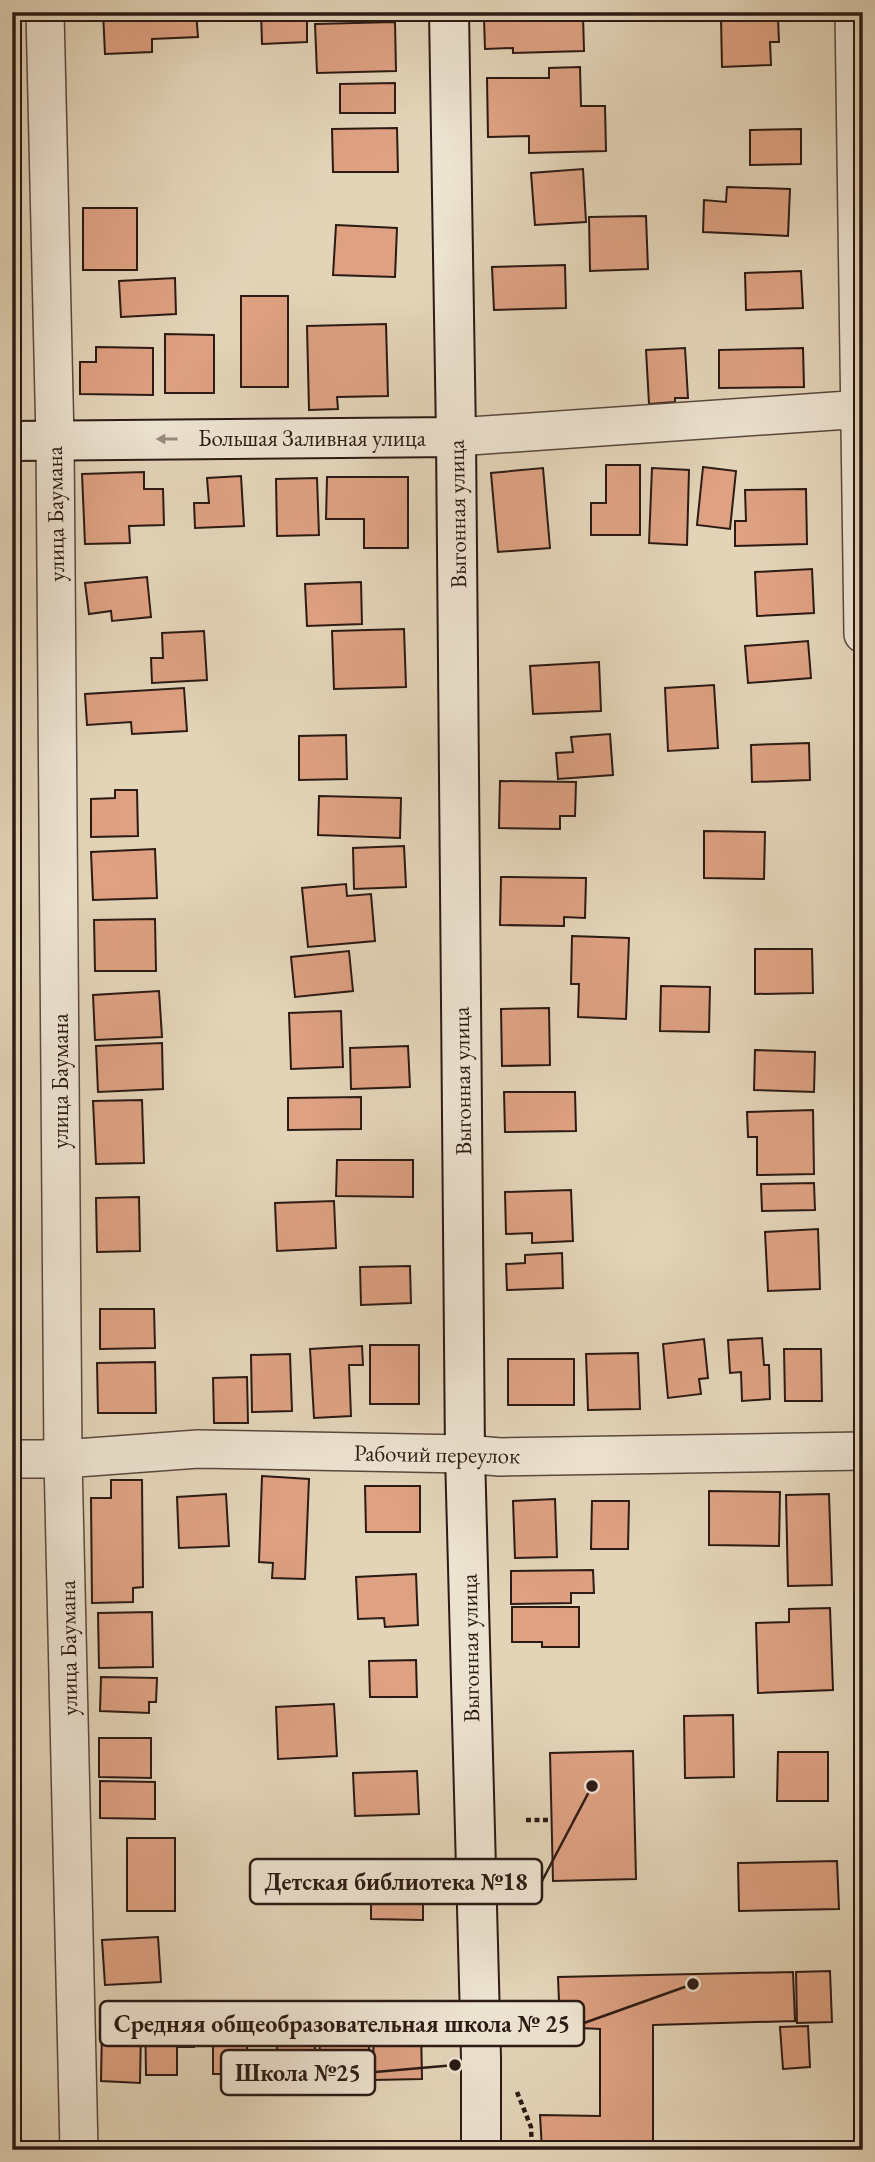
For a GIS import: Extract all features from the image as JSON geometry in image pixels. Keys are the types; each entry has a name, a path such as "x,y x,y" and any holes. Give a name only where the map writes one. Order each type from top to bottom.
{"street":[{"name":"улица Баумана","path":"45,12 55,440 63,1459 79,2150"},
{"name":"Выгонная улица","path":"449,12 456,437 465,1454 481,2058 481,2150"},
{"path":"854,12 863,634"},
{"name":"Большая Заливная улица","path":"12,441 456,437 861,409"},
{"name":"Рабочий переулок","path":"12,1459 63,1459 198,1449 500,1457 863,1451"}],"path":[{"path":"526,1820 552,1820"},
{"path":"515,2088 531,2127 532,2150"}],"building":[{"path":"103,12 196,12 198,37 152,39 152,52 105,54"},
{"path":"261,12 307,12 307,42 262,44"},
{"path":"583,15 584,51 513,53 513,48 485,49 484,18"},
{"path":"778,17 779,42 770,42 771,65 722,67 721,18"},
{"path":"395,22 396,71 317,73 315,24"},
{"path":"580,67 581,106 605,106 606,151 529,153 529,136 488,137 487,78 549,78 549,68"},
{"path":"395,83 395,113 340,113 340,84"},
{"path":"397,128 398,172 333,172 332,129"},
{"path":"801,129 801,164 750,165 750,130"},
{"path":"583,169 586,222 535,225 531,173"},
{"path":"727,187 790,189 788,236 703,232 704,200 726,202"},
{"path":"83,208 137,208 137,270 83,270"},
{"path":"646,216 648,269 590,271 589,217"},
{"path":"336,225 397,228 395,277 333,275"},
{"path":"565,265 566,308 494,310 492,267"},
{"path":"801,271 803,308 746,310 745,273"},
{"path":"175,278 176,314 121,317 119,281"},
{"path":"241,296 288,296 288,387 241,387"},
{"path":"386,324 388,396 337,397 338,409 309,410 307,326"},
{"path":"165,334 214,335 214,393 165,393"},
{"path":"96,347 153,348 153,395 80,394 80,362 96,362"},
{"path":"685,348 688,398 649,404 646,350"},
{"path":"803,348 804,387 719,388 719,350"},
{"path":"606,465 640,465 640,535 591,535 591,503 606,503"},
{"path":"703,467 736,471 730,529 697,525"},
{"path":"543,468 550,548 498,552 491,473"},
{"path":"652,468 689,470 687,545 649,543"},
{"path":"144,472 144,489 163,489 164,525 129,526 130,543 85,544 82,474"},
{"path":"241,476 244,526 195,528 194,503 209,503 207,478"},
{"path":"327,477 408,477 408,548 364,548 364,519 326,519"},
{"path":"317,478 319,535 277,536 276,479"},
{"path":"806,489 807,544 735,546 735,521 746,521 745,490"},
{"path":"812,569 814,613 757,616 755,572"},
{"path":"147,577 151,617 112,621 111,611 89,614 85,583"},
{"path":"361,582 362,624 307,626 305,584"},
{"path":"404,629 406,687 334,689 332,631"},
{"path":"204,631 207,680 152,683 151,658 163,658 162,633"},
{"path":"808,641 811,678 748,683 745,646"},
{"path":"599,662 601,711 533,714 530,666"},
{"path":"714,685 718,748 668,751 665,688"},
{"path":"184,688 187,731 132,734 131,722 87,725 85,694"},
{"path":"610,734 613,775 558,779 556,753 573,752 571,737"},
{"path":"346,735 347,779 299,780 299,736"},
{"path":"809,743 810,780 752,782 751,745"},
{"path":"500,781 576,782 575,816 560,816 560,829 499,828"},
{"path":"115,790 137,790 138,836 91,837 91,799 115,798"},
{"path":"319,796 401,798 400,838 318,835"},
{"path":"704,831 765,832 764,879 704,878"},
{"path":"404,846 406,887 354,889 353,848"},
{"path":"155,849 157,898 93,900 91,852"},
{"path":"501,877 586,878 585,918 564,917 564,926 500,925"},
{"path":"346,884 347,896 371,894 375,941 308,947 302,888"},
{"path":"155,919 156,971 95,971 94,920"},
{"path":"572,936 629,938 626,1019 578,1017 579,984 571,984"},
{"path":"755,949 812,949 813,993 755,994"},
{"path":"349,951 353,991 295,997 291,957"},
{"path":"661,986 710,987 709,1032 660,1031"},
{"path":"159,991 162,1037 95,1040 93,995"},
{"path":"549,1008 550,1065 502,1066 501,1009"},
{"path":"341,1011 343,1067 291,1069 289,1013"},
{"path":"162,1043 163,1089 98,1092 96,1046"},
{"path":"408,1046 410,1087 351,1089 350,1048"},
{"path":"755,1050 815,1052 814,1092 754,1090"},
{"path":"504,1092 575,1092 576,1131 505,1132"},
{"path":"361,1097 361,1129 288,1130 288,1098"},
{"path":"142,1100 144,1163 96,1164 93,1101"},
{"path":"813,1110 814,1174 757,1175 757,1137 748,1137 747,1112"},
{"path":"337,1160 413,1160 413,1197 336,1196"},
{"path":"814,1183 815,1210 762,1211 761,1184"},
{"path":"571,1190 573,1241 532,1243 532,1233 506,1234 505,1192"},
{"path":"139,1197 140,1251 97,1252 96,1198"},
{"path":"334,1201 336,1248 277,1251 275,1203"},
{"path":"818,1229 820,1289 768,1291 765,1232"},
{"path":"562,1253 563,1288 507,1290 506,1264 525,1263 525,1255"},
{"path":"410,1266 411,1303 361,1305 360,1267"},
{"path":"100,1309 154,1309 155,1348 100,1349"},
{"path":"762,1338 764,1365 769,1365 770,1399 742,1401 741,1372 730,1373 728,1340"},
{"path":"704,1339 708,1378 699,1379 701,1394 668,1398 663,1344"},
{"path":"370,1345 419,1345 419,1404 370,1404"},
{"path":"362,1346 363,1365 349,1365 351,1416 314,1418 310,1349"},
{"path":"784,1349 821,1349 822,1401 785,1401"},
{"path":"638,1353 640,1409 588,1410 586,1354"},
{"path":"290,1354 292,1411 252,1412 251,1355"},
{"path":"508,1359 574,1359 574,1405 508,1405"},
{"path":"155,1362 156,1413 98,1413 97,1363"},
{"path":"247,1377 248,1423 214,1423 213,1378"},
{"path":"262,1476 309,1479 305,1579 272,1578 273,1563 259,1562"},
{"path":"111,1480 142,1480 143,1587 133,1588 133,1602 92,1603 91,1498 111,1498"},
{"path":"365,1486 420,1486 420,1532 366,1532"},
{"path":"709,1491 780,1492 779,1546 709,1545"},
{"path":"226,1494 229,1546 179,1548 177,1497"},
{"path":"829,1494 832,1585 788,1586 786,1495"},
{"path":"555,1499 557,1557 515,1558 513,1501"},
{"path":"592,1501 629,1501 628,1549 591,1549"},
{"path":"593,1570 594,1593 571,1593 571,1603 511,1604 511,1571"},
{"path":"416,1574 418,1625 385,1627 384,1618 358,1619 356,1577"},
{"path":"512,1607 579,1607 579,1647 542,1647 542,1642 512,1642"},
{"path":"830,1608 833,1690 758,1693 756,1623 789,1622 789,1609"},
{"path":"152,1612 153,1667 99,1668 98,1613"},
{"path":"416,1660 417,1697 370,1697 369,1661"},
{"path":"101,1677 157,1678 156,1702 149,1702 149,1713 100,1711"},
{"path":"334,1704 337,1756 278,1759 276,1707"},
{"path":"733,1715 734,1777 685,1778 684,1716"},
{"path":"99,1738 151,1738 151,1778 99,1777"},
{"path":"633,1751 636,1879 553,1881 550,1753"},
{"path":"778,1752 828,1752 828,1801 777,1801"},
{"path":"417,1771 419,1814 355,1816 353,1773"},
{"path":"100,1781 155,1782 155,1819 100,1818"},
{"path":"127,1838 175,1838 175,1911 127,1911"},
{"path":"837,1861 839,1909 739,1911 738,1863"},
{"path":"371,1882 423,1883 423,1920 371,1919"},
{"path":"158,1937 161,1982 105,1985 102,1940"},
{"path":"830,1971 832,2022 797,2023 796,1972"},
{"path":"793,1972 795,2021 653,2025 653,2150 542,2150 540,2115 600,2116 600,2029 560,2027 558,1977"},
{"path":"193,2010 194,2047 177,2047 177,2075 146,2075 145,2011"},
{"path":"213,2020 254,2020 255,2046 247,2046 248,2074 213,2074"},
{"path":"340,2023 370,2024 368,2077 319,2075 320,2037 340,2038"},
{"path":"808,2026 810,2067 783,2069 780,2027"},
{"path":"421,2028 422,2079 374,2080 373,2029"},
{"path":"102,2029 141,2030 140,2083 101,2081"},
{"path":"277,2035 315,2035 315,2076 277,2075"}],"place":[{"name":"Детская библиотека №18","path":"592,1786"},
{"name":"Средняя общеобразовательная школа № 25","path":"693,1984"},
{"name":"Школа №25","path":"455,2065"}]}
